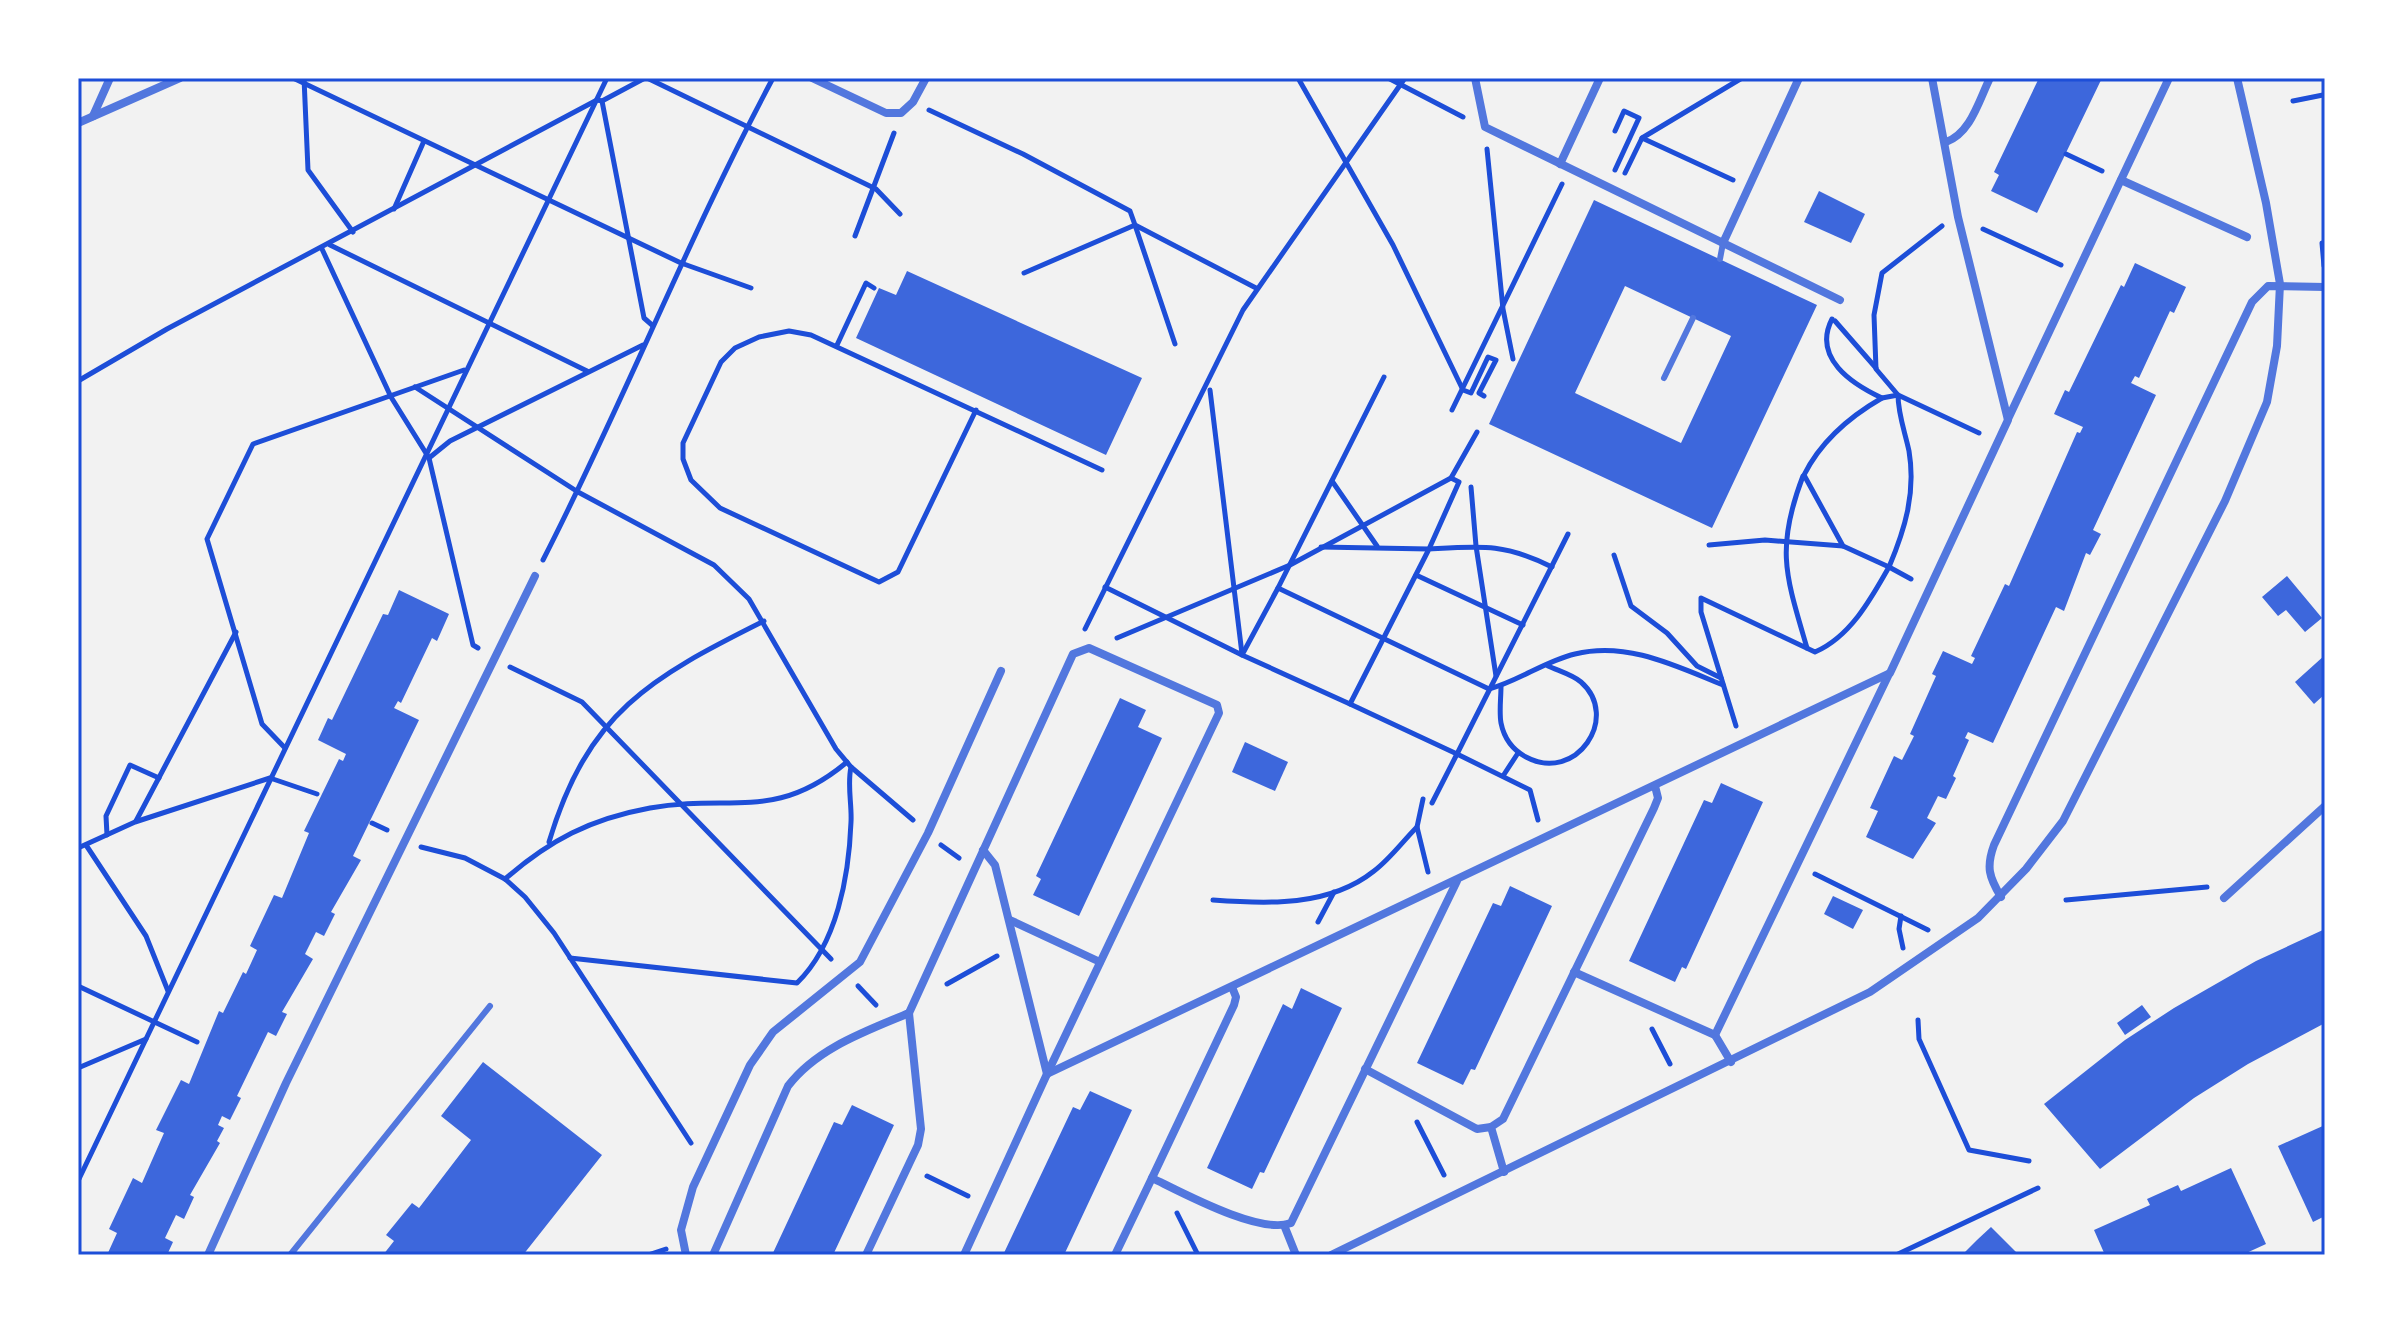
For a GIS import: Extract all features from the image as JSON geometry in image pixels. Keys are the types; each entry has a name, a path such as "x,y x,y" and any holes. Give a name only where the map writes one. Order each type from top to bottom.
{"street":[{"path":"93,116 110,78"},
{"path":"78,123 180,78"},
{"path":"812,78 886,113 901,113 913,102 926,78"},
{"path":"1475,78 1485,127 1840,300"},
{"path":"1560,164 1600,78"},
{"path":"1723,243 1799,78"},
{"path":"1932,78 1958,217 2008,420"},
{"path":"1946,142 1956,138 1967,125 1990,78"},
{"path":"1715,1035 1799,866 2169,78"},
{"path":"1331,1255 1870,992 1978,918 2001,897 2063,821 2225,501 2267,402 2277,346 2280,284 2266,203 2237,78"},
{"path":"2121,180 2247,237"},
{"path":"2001,897 1989,875 1987,862 1994,845 2252,302 2268,286 2325,287"},
{"path":"208,1255 404,839 535,576"},
{"path":"866,1255 908,1167 921,1129 909,1013 1073,654 1089,648 1217,705 1219,713 964,1255"},
{"path":"686,1255 681,1230 705,1159 759,1050 773,1032 847,975 873,939 928,833 1001,671"},
{"path":"1047,1074 1543,841 1890,673"},
{"path":"1365,1069 1477,1129 1491,1127 1503,1119 1657,801 1655,786"},
{"path":"2224,898 2325,806"},
{"path":"983,850 995,865 1047,1074"},
{"path":"1152,1178 1258,1223 1277,1228 1291,1223 1457,880"},
{"path":"1010,920 1100,962"},
{"path":"1574,972 1715,1035 1731,1062"},
{"path":"1115,1255 1234,1005 1236,997 1232,987"},
{"path":"713,1255 788,1086 818,1055 909,1013"},
{"path":"1491,1127 1504,1172"},
{"path":"1284,1225 1296,1255"}],"lane":[{"path":"1720,259 1723,243"},
{"path":"1664,378 1693,318"},
{"path":"290,1255 490,1006"}],"path":[{"path":"293,78 681,263 751,288"},
{"path":"78,1181 607,78"},
{"path":"78,381 167,329 330,245 473,165 646,78 876,189 900,214"},
{"path":"535,576 578,492 681,263 773,78"},
{"path":"1298,78 1393,245 1463,390 1471,393 1488,357 1496,360 1479,393 1484,396"},
{"path":"1388,78 1485,127 1503,309 1513,359"},
{"path":"1073,654 1214,362 1256,288 1405,78"},
{"path":"1616,192 1642,138 1742,78"},
{"path":"304,81 308,170 353,232"},
{"path":"2293,101 2323,95"},
{"path":"599,100 631,240 644,318 652,325"},
{"path":"913,102 1023,154 1130,211 1175,344"},
{"path":"1615,131 1624,111 1639,118 1627,145"},
{"path":"855,236 876,189 901,113"},
{"path":"1642,138 1748,187"},
{"path":"394,209 424,141"},
{"path":"2066,154 2121,180"},
{"path":"1452,410 1570,169"},
{"path":"1876,369 1874,315 1882,273 1926,236 1958,217 2076,273"},
{"path":"1024,273 1135,225"},
{"path":"1135,225 1256,288"},
{"path":"2322,243 2325,277"},
{"path":"330,245 587,371"},
{"path":"322,249 391,397 427,457 473,645 492,659 582,702 890,1021"},
{"path":"837,345 866,283 874,288"},
{"path":"1825,312 1898,395 1958,423"},
{"path":"1833,318 1828,340 1832,361 1856,386 1882,398"},
{"path":"976,410 898,572 879,582 720,508 704,496 691,480 683,459 683,443 721,362 735,348 759,337 789,331 837,345 976,410 1102,470"},
{"path":"427,457 450,441 644,344"},
{"path":"285,748 262,724 207,539 253,444 465,369"},
{"path":"1242,655 1384,377"},
{"path":"415,387 578,492 714,565 749,599 764,621 823,728 849,765 950,853 975,865"},
{"path":"1210,390 1242,655"},
{"path":"1808,648 1786,576 1785,542 1789,515 1804,475 1830,437 1857,413 1882,398 1898,395"},
{"path":"1742,745 1701,612 1701,598 1815,652 1841,635 1868,603 1903,538 1911,495 1909,452 1898,395"},
{"path":"1089,648 1167,619 1290,565 1451,478 1477,432"},
{"path":"1804,475 1843,546"},
{"path":"1350,704 1429,549 1459,482 1451,478"},
{"path":"1332,481 1377,547"},
{"path":"1471,487 1476,546 1497,677"},
{"path":"1432,803 1568,534"},
{"path":"1709,545 1785,542 1843,546 1889,567"},
{"path":"1320,547 1429,549 1476,546 1518,550 1552,567"},
{"path":"1614,555 1631,606 1667,633 1697,666 1723,682"},
{"path":"1416,575 1523,625"},
{"path":"1105,587 1530,790 1543,841"},
{"path":"1278,588 1489,689 1573,654 1605,650 1631,652 1661,660 1723,682"},
{"path":"549,842 565,792 607,728 640,692 677,665 764,621"},
{"path":"135,822 236,631"},
{"path":"1501,686 1500,721 1510,745 1539,764 1555,765 1570,761 1592,736 1596,720 1595,703 1586,686 1547,666"},
{"path":"1503,776 1518,753"},
{"path":"107,835 106,816 130,765 159,778"},
{"path":"505,879 549,842 603,819 681,804 743,804 791,797 849,765"},
{"path":"569,957 797,983 820,948 843,892 852,820 849,765"},
{"path":"78,848 135,822 270,778 317,794"},
{"path":"1423,799 1417,827 1423,861 1435,891"},
{"path":"1213,900 1286,902 1319,898 1374,871 1417,827"},
{"path":"404,839 424,848 465,858 505,879 525,897 705,1159"},
{"path":"86,845 146,936 169,992"},
{"path":"1799,866 1947,939"},
{"path":"2066,900 2209,887"},
{"path":"1901,916 1899,929 1903,949"},
{"path":"918,993 930,993 1016,946"},
{"path":"78,986 197,1042"},
{"path":"1918,1020 1919,1039 1969,1150 2029,1161"},
{"path":"78,1068 146,1039"},
{"path":"1416,1095 1409,1107 1444,1175"},
{"path":"908,1167 987,1205"},
{"path":"1173,1188 1169,1197 1198,1255"},
{"path":"1896,1255 2038,1188"}],"building":[{"path":"2039,78 2102,78 2037,213 1991,191 1999,175 1994,172"},
{"path":"1819,191 1865,214 1851,243 1804,222"},
{"path":"1594,200 1817,305 1712,528 1489,424","holes":["1625,286 1731,336 1681,443 1575,393"]},
{"path":"2135,263 2186,287 2174,313 2170,311 2139,378 2135,376 2131,383 2156,395 2093,530 2101,534 2090,555 2086,553 2064,611 2056,607 1993,743 1968,732 1965,738 1969,740 1953,776 1956,778 1946,799 1938,796 1927,818 1936,823 1913,859 1866,837 1878,811 1870,808 1894,756 1902,760 1914,736 1910,734 1936,676 1932,674 1943,651 1972,664 1975,658 1971,656 2005,584 2009,586 2077,432 2080,433 2083,427 2054,414 2065,390 2069,392 2121,285 2124,287"},
{"path":"907,271 1142,378 1106,455 856,338 879,288 896,295"},
{"path":"2287,576 2322,618 2305,632 2286,610 2278,616 2262,597"},
{"path":"399,590 449,614 437,641 432,638 401,703 398,701 394,708 419,720 353,856 361,860 331,912 335,914 324,936 316,932 305,954 313,959 282,1012 287,1014 276,1036 268,1032 237,1096 241,1098 230,1120 222,1116 218,1125 224,1128 217,1141 220,1143 190,1195 194,1197 184,1219 176,1215 165,1238 173,1242 167,1255 107,1255 117,1233 109,1229 133,1178 142,1183 164,1133 156,1130 181,1080 189,1084 219,1011 223,1013 243,972 246,974 257,950 250,946 274,895 282,898 309,833 304,831 339,759 343,761 346,754 318,740 328,718 332,720 383,614 388,615"},
{"path":"2325,655 2325,694 2314,704 2295,682"},
{"path":"1120,698 1146,710 1138,727 1162,738 1079,916 1033,895 1041,879 1036,876"},
{"path":"1245,742 1288,762 1275,791 1232,772"},
{"path":"1721,783 1763,802 1686,969 1682,967 1675,982 1629,961 1704,800 1712,803"},
{"path":"1510,886 1552,906 1475,1070 1471,1069 1463,1085 1417,1063 1493,903 1501,906"},
{"path":"1833,896 1863,910 1853,929 1824,914"},
{"path":"2325,929 2325,1023 2248,1064 2194,1098 2100,1169 2044,1104 2125,1040 2174,1008 2256,961"},
{"path":"1301,988 1342,1008 1264,1173 1260,1172 1252,1189 1207,1168 1283,1004 1292,1009"},
{"path":"2142,1005 2151,1017 2125,1035 2117,1023"},
{"path":"483,1062 602,1155 523,1255 383,1255 394,1241 386,1235 412,1203 419,1208 471,1140 441,1116"},
{"path":"1090,1091 1132,1110 1064,1255 1003,1255 1073,1107 1080,1110"},
{"path":"852,1105 894,1125 833,1255 772,1255 834,1122 842,1125"},
{"path":"2325,1125 2325,1216 2313,1222 2278,1146"},
{"path":"2231,1168 2266,1244 2242,1255 2105,1255 2094,1230 2150,1205 2147,1199 2178,1185 2181,1191"},
{"path":"1991,1227 2019,1255 1962,1255 1977,1240"}]}
